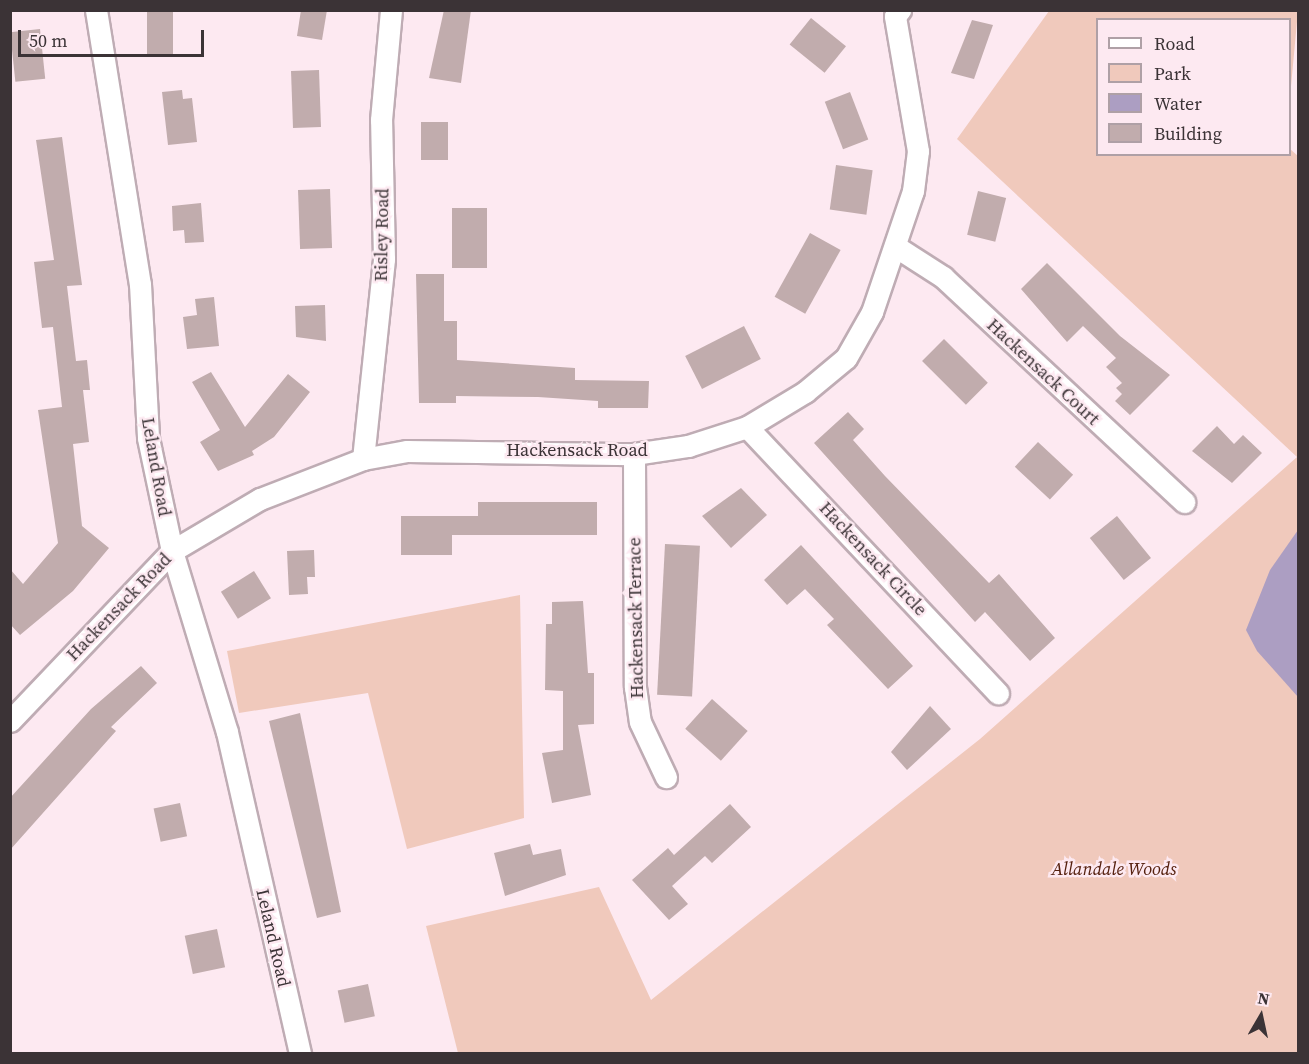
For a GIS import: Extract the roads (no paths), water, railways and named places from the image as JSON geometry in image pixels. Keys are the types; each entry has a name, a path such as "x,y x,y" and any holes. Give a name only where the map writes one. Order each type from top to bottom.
{"street":[{"name":"Leland Road","path":"96,10 140,284 148,438 172,551 227,732 300,1053"},
{"name":"Risley Road","path":"363,459 384,259 381,120 391,10"},
{"name":"Hackensack Road","path":"10,721 172,551 260,499 363,459 407,451 478,450 634,454 688,446 747,427 805,392 846,358 898,248 918,151 894,12"},
{"name":"Hackensack Court","path":"898,248 943,277 1184,502"},
{"name":"Hackensack Circle","path":"747,427 998,693"},
{"name":"Hackensack Terrace","path":"634,454 635,687 640,722 666,777"}],"water":[{"path":"1298,530 1298,697 1257,651 1246,630 1270,570"}],"park label":[{"name":"Allandale Woods","path":"1114,869"}]}
